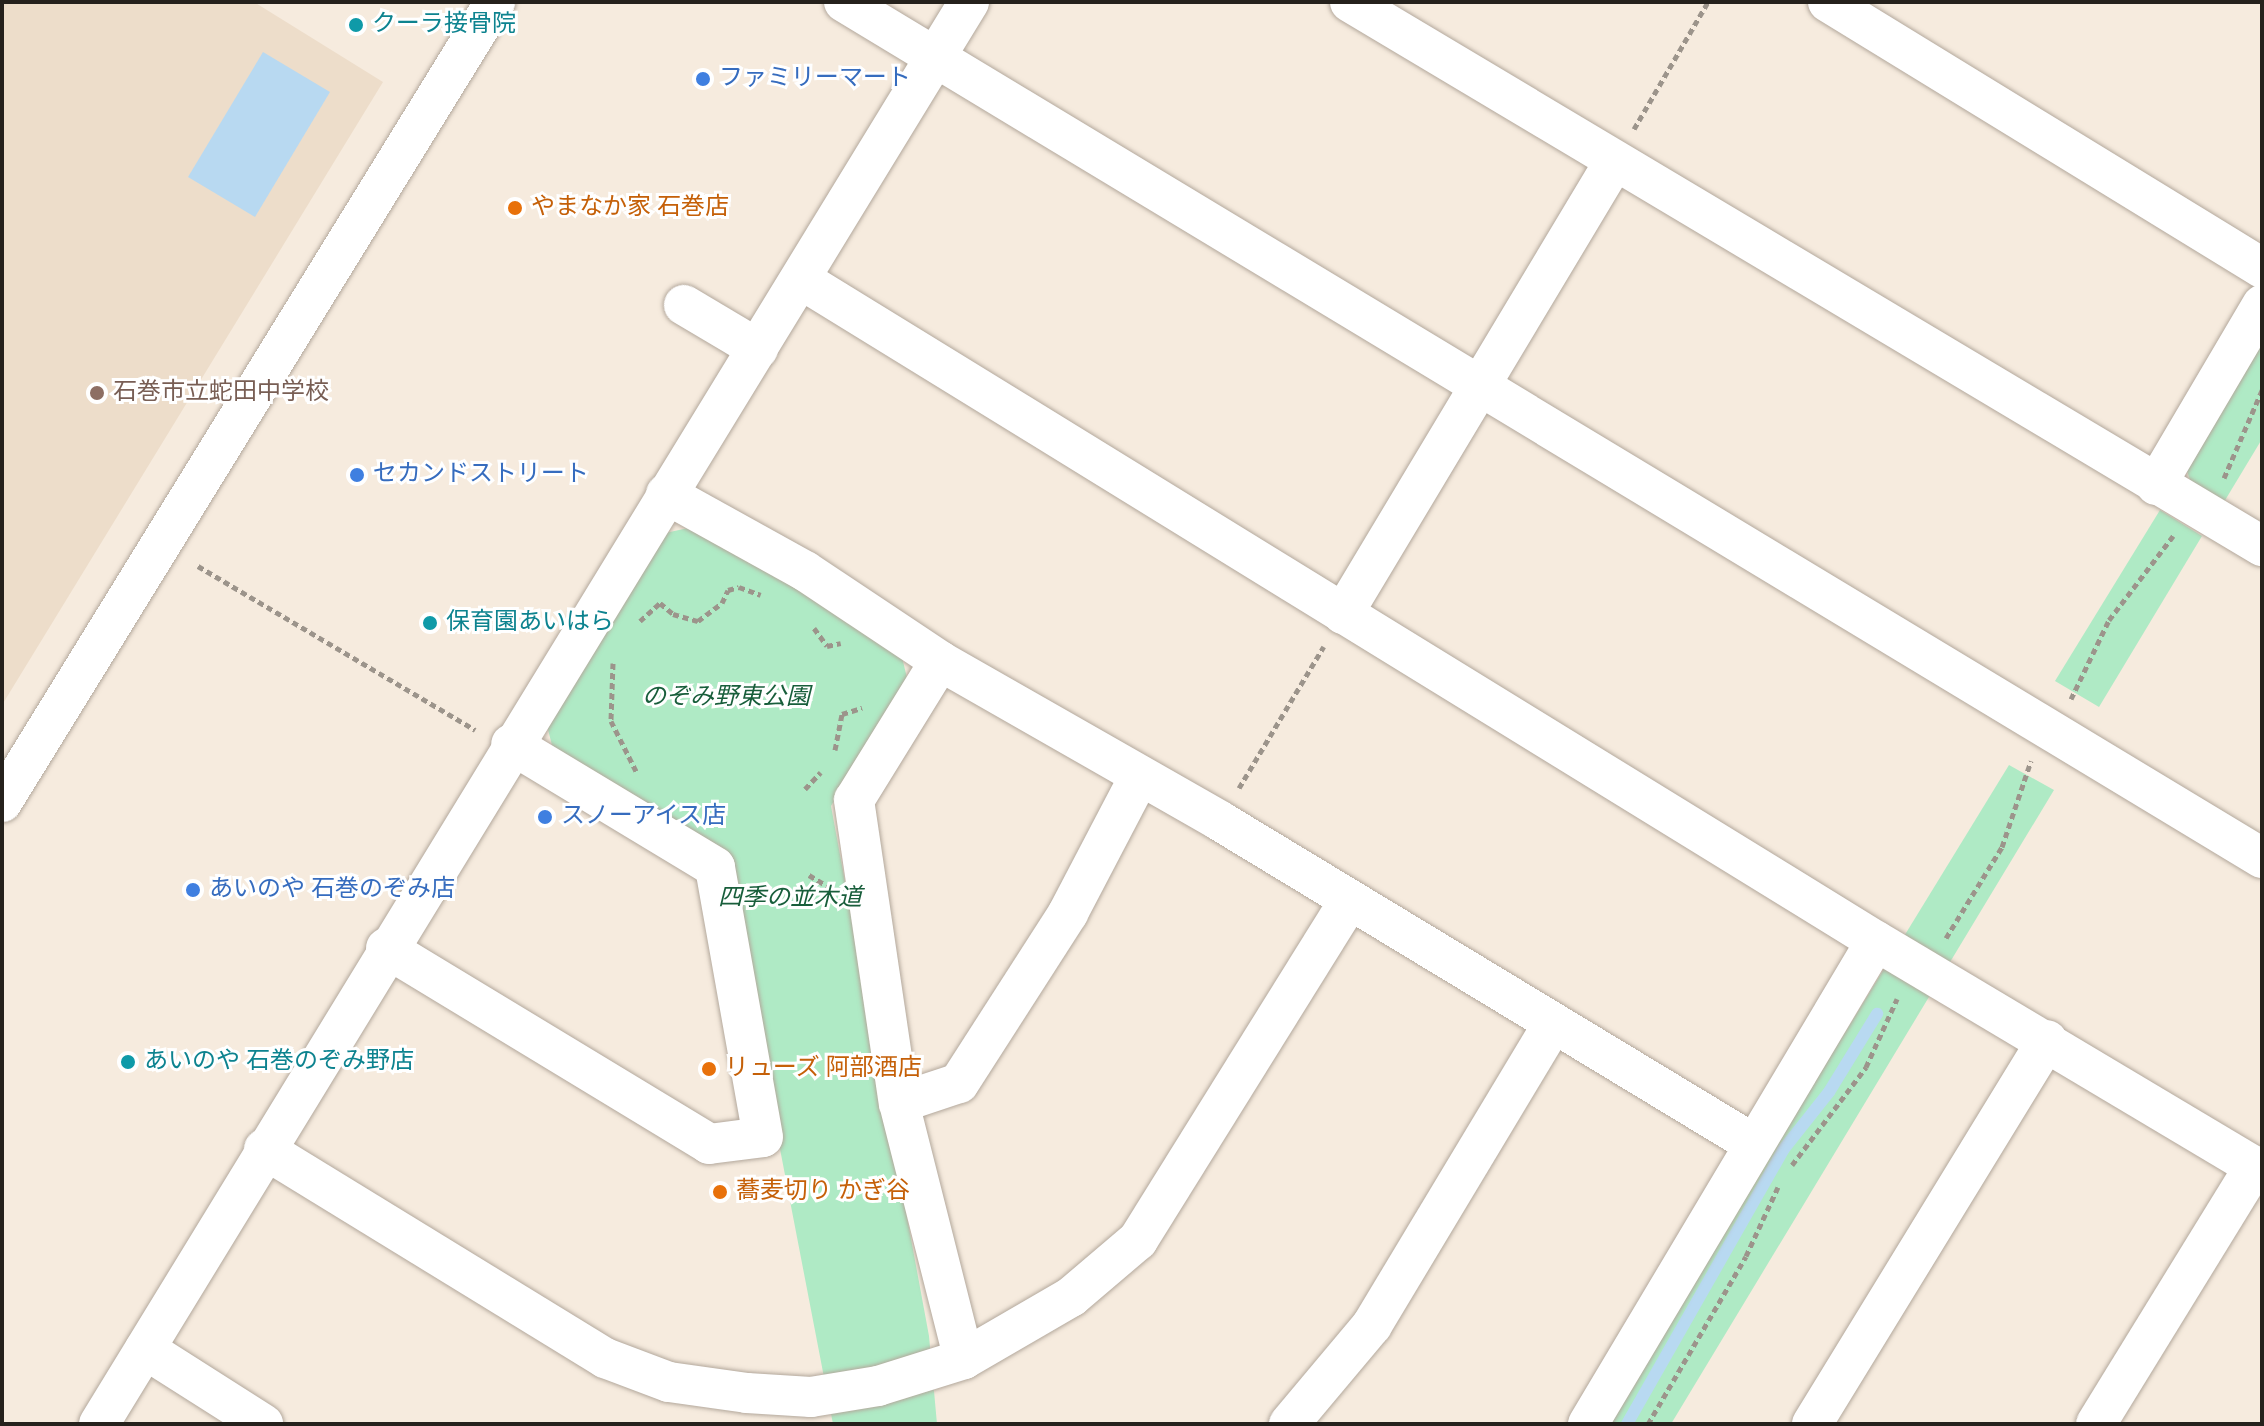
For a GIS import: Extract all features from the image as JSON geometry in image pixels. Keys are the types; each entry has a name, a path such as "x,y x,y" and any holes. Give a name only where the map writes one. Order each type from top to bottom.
{"street":[{"path":"2,802 495,2"},
{"path":"844,2 933,60 2262,858"},
{"path":"99,1424 386,948 497,739 666,494 802,280 969,2"},
{"path":"1350,2 2262,546"},
{"path":"1828,2 2262,268"},
{"path":"1343,614 1614,162"},
{"path":"802,280 1876,941 2258,1168 2096,1424"},
{"path":"684,305 758,349"},
{"path":"2156,485 2262,305"},
{"path":"666,494 805,571 940,661 1220,821 1348,903 1752,1143"},
{"path":"940,661 854,800 899,1103 964,1359"},
{"path":"386,948 709,1144 763,1137 715,867 497,739"},
{"path":"899,1103 959,1083 1068,913 1139,777"},
{"path":"264,1149 540,1323 605,1358 669,1382 813,1410 964,1359 1071,1297 1138,1240 1348,903"},
{"path":"1588,1424 1752,1143 1876,941"},
{"path":"1289,1424 1372,1325 1553,1024"},
{"path":"1812,1424 2047,1040"},
{"path":"145,1349 263,1424"}],"path":[{"path":"1614,162 1708,2"},
{"path":"2067,708 2109,620 2195,506 2224,478 2262,390"},
{"path":"198,566 497,739"},
{"path":"633,629 660,603 673,614 698,621 722,603 728,590 739,587 771,599"},
{"path":"1220,821 1343,614"},
{"path":"806,621 827,646 858,644"},
{"path":"619,652 610,674 611,721 622,748 645,778"},
{"path":"805,789 829,762 842,714 870,704"},
{"path":"1789,1170 1866,1067 1916,964 1929,944 1950,935 2002,847 2035,754"},
{"path":"691,807 721,813"},
{"path":"1648,1424 1746,1256 1781,1182"}],"shaded area":[{"name":"石巻市立蛇田中学校","path":"2,2 254,2 383,82 2,705"}],"green space":[{"path":"2262,335 2262,439 2224,502 2191,483 2184,462"},
{"path":"2160,510 2202,536 2099,707 2055,681"},
{"path":"697,526 900,649 908,682 831,806 929,1336 937,1424 833,1424 722,848 553,749 545,718 661,534"},
{"path":"2009,765 2054,790 1671,1424 1605,1424"}],"water":[{"path":"263,52 330,92 255,217 188,177"}],"waterway":[{"path":"1627,1424 1783,1150 1829,1092 1877,1014"}],"place":[{"name":"クーラ接骨院","path":"356,25"},
{"name":"ファミリーマート","path":"703,79"},
{"name":"やまなか家 石巻店","path":"515,208"},
{"name":"石巻市立蛇田中学校","path":"97,393"},
{"name":"セカンドストリート","path":"357,475"},
{"name":"保育園あいはら","path":"430,623"},
{"name":"スノーアイス店","path":"545,817"},
{"name":"あいのや 石巻のぞみ店","path":"193,890"},
{"name":"あいのや 石巻のぞみ野店","path":"128,1062"},
{"name":"リューズ 阿部酒店","path":"709,1069"},
{"name":"蕎麦切り かぎ谷","path":"720,1192"}],"park label":[{"name":"のぞみ野東公園","path":"726,698"},
{"name":"四季の並木道","path":"790,899"}]}
